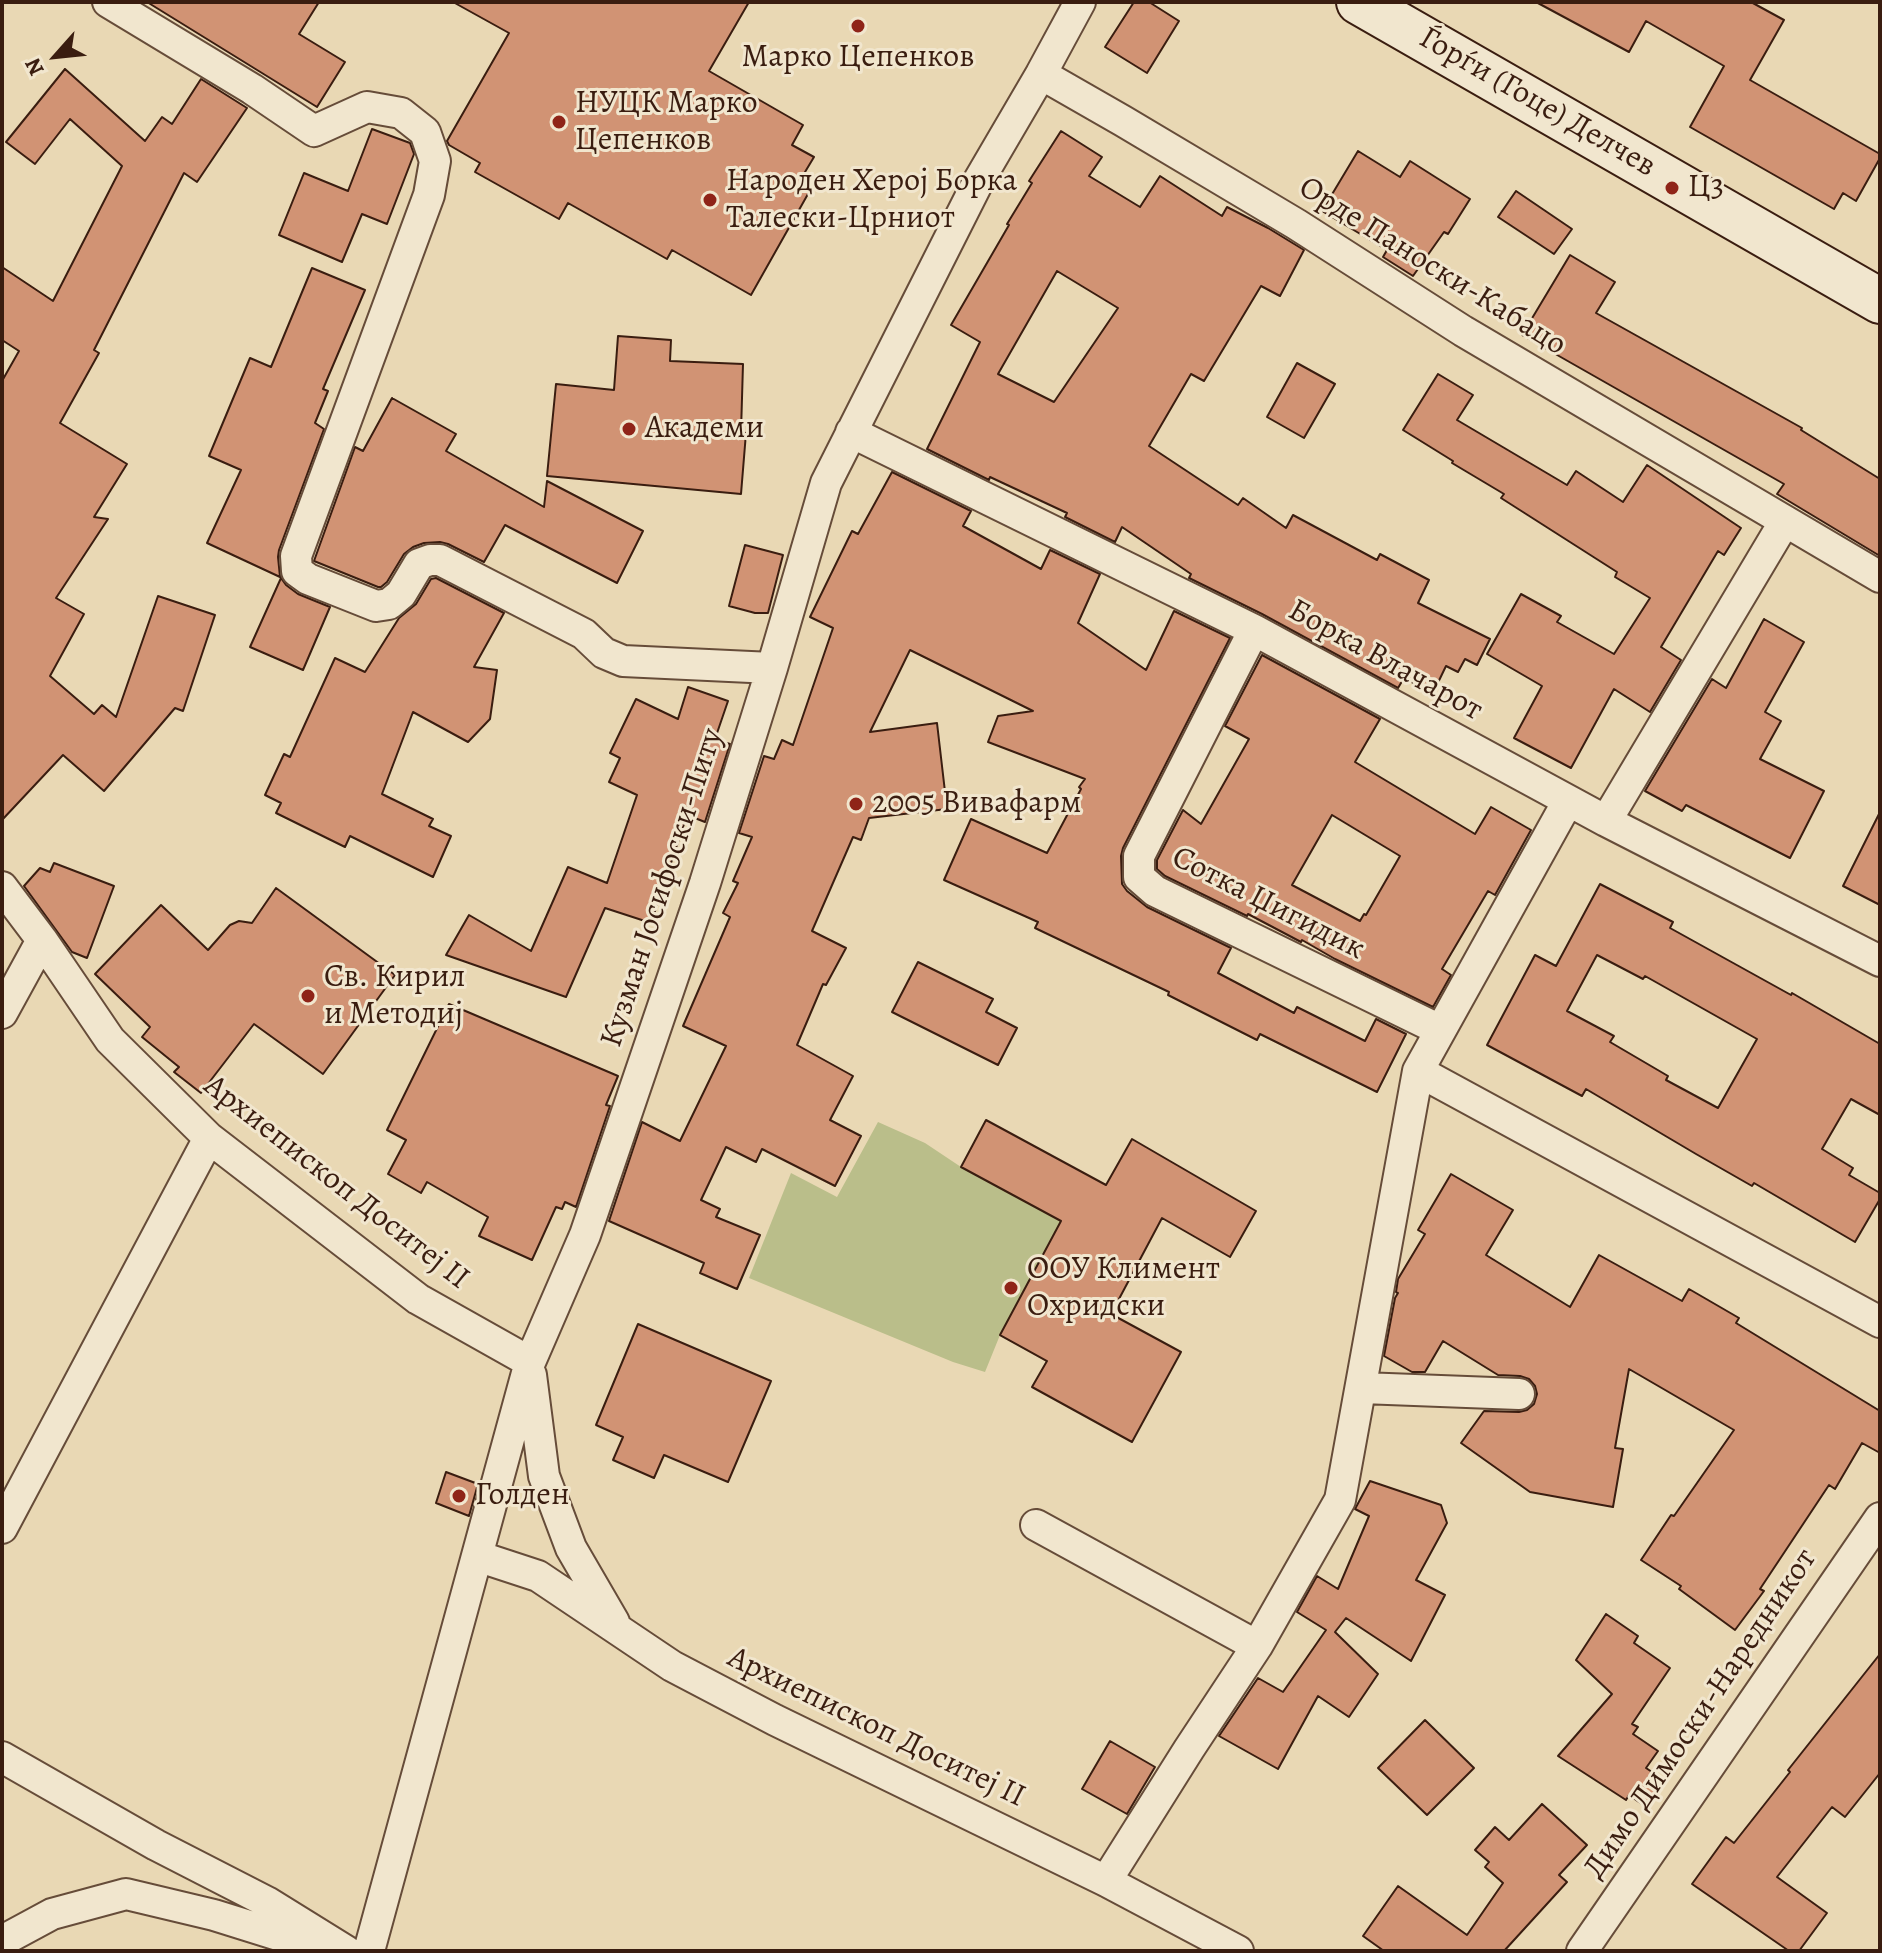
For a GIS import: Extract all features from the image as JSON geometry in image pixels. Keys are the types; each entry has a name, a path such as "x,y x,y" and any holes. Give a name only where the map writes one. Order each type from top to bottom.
{"main road":[{"name":"Ѓорѓи (Гоце) Делчев","path":"1359,2 1880,301"}],"street":[{"path":"108,2 252,89 314,131 367,107 401,113 425,132 435,161 429,195 296,556 297,571 308,579 376,606 389,604 401,594 419,564 440,560 584,634 604,653 623,661 772,668"},
{"name":"Кузман Јосифоски-Питу","path":"369,1951 530,1362 585,1235 705,883 826,483 979,180 1080,2"},
{"name":"Орде Паноски-Кабацо","path":"1041,74 1296,224 1463,331 1880,577"},
{"name":"Борка Влачарот","path":"851,432 1254,630 1568,801 1880,961"},
{"path":"1606,821 1785,521"},
{"name":"Сотка Џигидик","path":"1254,630 1139,856 1139,877 1155,891 1440,1030"},
{"path":"1106,1881 1257,1646 1340,1500 1418,1071 1568,801"},
{"name":"Архиепископ Доситеј II","path":"2,887 110,1040 209,1138 418,1299 530,1362 544,1476 571,1548 619,1630"},
{"path":"2,1013 42,940"},
{"path":"1418,1071 1880,1322"},
{"path":"2,1528 209,1138"},
{"path":"1362,1388 1519,1394"},
{"name":"Димо Димоски-Наредникот","path":"1582,1951 1871,1548 1880,1518"},
{"path":"1036,1525 1257,1646"},
{"name":"Архиепископ Доситеј II","path":"477,1556 538,1576 685,1673 1106,1881 1238,1951"},
{"path":"2,1757 156,1845 267,1902 346,1951"},
{"path":"2,1941 52,1914 126,1894 214,1915 328,1951"}],"green space":[{"path":"878,1122 925,1143 961,1167 1061,1221 1000,1335 985,1372 953,1362 749,1278 791,1173 837,1197"}],"building":[{"path":"147,2 319,2 299,34 345,62 317,107"},
{"path":"453,2 749,2 709,71 803,125 792,145 814,157 805,172 817,178 751,295 672,250 667,259 568,203 559,219 475,172 480,163 447,141 509,33"},
{"path":"1134,2 1149,2 1179,21 1147,73 1105,47"},
{"path":"1536,2 1751,2 1784,20 1750,80 1880,154 1880,158 1856,201 1843,193 1834,209 1690,127 1724,66 1646,21 1629,52"},
{"path":"65,69 145,141 162,117 172,124 201,79 247,108 197,182 184,173 94,350 99,353 60,423 127,464 94,517 108,519 56,598 84,614 50,676 94,714 102,705 116,717 158,596 215,615 183,711 175,708 104,791 63,755 2,820 2,381 19,351 2,340 2,267 53,301 122,166 70,119 35,164 6,142"},
{"path":"372,129 410,143 414,154 387,224 362,214 342,262 279,235 304,173 348,191"},
{"path":"1061,131 1102,157 1089,176 1140,207 1160,176 1222,216 1227,207 1304,250 1280,296 1261,286 1204,381 1191,374 1149,446 1238,505 1243,498 1286,528 1293,515 1377,560 1380,554 1429,580 1418,603 1490,639 1477,665 1465,659 1458,672 1446,666 1433,693 1404,678 1398,688 1189,578 1191,574 1122,527 1115,542 1065,517 1067,513 990,477 989,480 927,449 980,342 951,325 1032,183 1029,181","holes":["1057,271 1118,308 1054,402 998,374"]},
{"path":"1358,151 1400,177 1410,161 1470,199 1448,234 1444,232 1413,276 1383,257 1387,250 1322,211"},
{"path":"1516,191 1572,229 1554,254 1498,217"},
{"path":"1570,255 1615,282 1596,313 1802,428 1880,479 1880,556 1777,494 1784,484 1522,335"},
{"path":"312,268 365,290 323,389 328,391 315,423 324,429 279,550 280,577 207,543 241,470 209,456 250,358 271,367"},
{"path":"618,336 671,340 670,361 743,364 741,432 746,433 741,494 547,476 556,384 614,390"},
{"path":"1297,363 1335,384 1304,438 1267,417"},
{"path":"1438,374 1473,395 1457,420 1567,485 1576,471 1623,502 1647,465 1741,528 1724,555 1718,551 1661,647 1681,660 1650,712 1614,689 1571,768 1514,738 1542,686 1487,654 1521,594 1561,616 1557,622 1614,654 1650,598 1615,577 1617,572 1501,498 1504,494 1403,430"},
{"path":"392,398 456,434 446,451 544,507 547,481 643,531 617,583 505,525 484,562 448,544 424,543 404,554 381,587 314,561 355,447 363,451"},
{"path":"892,472 971,511 963,526 1041,569 1050,550 1100,574 1078,623 1146,670 1174,611 1230,638 1123,848 1122,884 1147,907 1231,948 1218,973 1294,1013 1297,1007 1365,1041 1376,1019 1406,1034 1377,1092 1260,1034 1257,1040 1168,995 1169,992 1035,928 1038,922 944,880 971,819 1047,853 1085,779 988,742 998,716 1033,711 910,650 870,732 937,723 947,809 869,818 861,840 853,837 812,931 846,948 826,985 823,984 797,1045 853,1076 830,1120 861,1136 835,1186 762,1149 756,1162 726,1147 701,1200 720,1209 716,1217 760,1235 737,1289 700,1273 704,1263 609,1221 642,1122 680,1141 726,1046 683,1026 730,917 723,913 738,883 733,881 752,837 739,833 764,756 774,759 782,740 793,745 833,628 810,617 852,531 858,534"},
{"path":"745,545 783,555 768,613 729,606"},
{"path":"281,578 298,594 330,607 303,670 250,647"},
{"path":"436,578 504,613 474,667 497,670 490,719 468,742 413,712 382,794 433,819 429,826 451,836 433,877 350,836 345,847 276,813 281,803 265,795 284,754 290,757 335,658 365,672 399,618 416,604 431,579"},
{"path":"1764,619 1804,642 1765,712 1781,721 1760,759 1824,791 1790,858 1686,805 1682,811 1645,791 1712,679 1726,688"},
{"path":"1262,655 1380,719 1355,762 1475,834 1491,807 1531,830 1495,895 1488,891 1442,969 1451,975 1433,1007 1302,940 1165,876 1157,869 1157,860 1183,810 1201,824 1249,739 1225,726","holes":["1332,815 1400,856 1360,921 1292,885"]},
{"path":"688,687 728,701 715,739 730,744 705,822 687,815 651,923 605,908 566,997 446,955 469,915 531,951 568,867 607,883 637,795 609,782 620,758 610,753 636,699 678,719"},
{"path":"1880,812 1880,905 1843,886"},
{"path":"54,863 114,886 87,958 72,952 24,886 40,868 50,872"},
{"path":"1600,884 1673,922 1670,928 1880,1044 1880,1115 1851,1099 1822,1149 1853,1168 1849,1175 1880,1193 1880,1199 1855,1242 1586,1089 1582,1096 1487,1045 1535,955 1556,966","holes":["1597,955 1643,979 1645,976 1757,1039 1718,1108 1666,1080 1668,1076 1610,1042 1614,1036 1567,1011"]},
{"path":"276,888 395,975 323,1074 254,1024 201,1093 174,1072 179,1067 142,1037 150,1027 95,974 161,905 208,950 230,925 239,921 252,923"},
{"path":"918,962 993,999 986,1012 1017,1028 998,1065 892,1012"},
{"path":"449,1004 618,1076 606,1105 610,1106 576,1207 565,1202 562,1209 556,1207 532,1260 479,1236 488,1217 427,1182 421,1193 388,1174 406,1140 387,1130"},
{"path":"986,1120 1106,1185 1132,1139 1256,1211 1230,1257 1162,1218 1111,1314 1181,1352 1132,1442 1032,1387 1047,1361 1000,1335 1061,1221 961,1167"},
{"path":"1451,1174 1513,1210 1486,1255 1570,1307 1599,1255 1682,1301 1689,1289 1739,1318 1736,1323 1880,1411 1880,1453 1862,1443 1835,1489 1829,1485 1760,1589 1764,1591 1735,1630 1679,1589 1681,1586 1641,1560 1734,1430 1629,1369 1615,1448 1623,1449 1613,1507 1530,1492 1461,1443 1484,1411 1519,1412 1534,1404 1537,1394 1529,1379 1498,1375 1443,1341 1425,1372 1412,1372 1384,1356 1398,1293 1398,1279 1425,1234 1418,1230"},
{"path":"638,1324 771,1381 728,1482 664,1455 654,1478 613,1460 623,1437 596,1425"},
{"path":"446,1472 478,1484 469,1516 436,1503"},
{"path":"1370,1481 1441,1505 1447,1523 1416,1580 1445,1595 1411,1661 1346,1618 1335,1632 1378,1674 1349,1717 1318,1696 1278,1769 1219,1736 1258,1678 1283,1692 1326,1630 1297,1612 1317,1576 1338,1589 1369,1516 1355,1509"},
{"path":"1606,1614 1638,1636 1634,1643 1670,1668 1632,1724 1638,1727 1633,1734 1658,1751 1646,1768 1664,1780 1646,1807 1629,1795 1626,1800 1558,1756 1612,1694 1576,1660"},
{"path":"1880,1654 1880,1773 1845,1817 1832,1807 1777,1877 1827,1913 1799,1951 1789,1951 1692,1884 1726,1837 1734,1843"},
{"path":"1425,1720 1474,1768 1427,1815 1378,1768"},
{"path":"1110,1741 1155,1767 1127,1814 1082,1789"},
{"path":"1542,1804 1587,1845 1559,1875 1567,1882 1504,1951 1384,1951 1363,1936 1398,1886 1467,1935 1503,1883 1485,1867 1489,1862 1475,1850 1495,1827 1509,1840"}],"place":[{"name":"Марко Цепенков","path":"858,26"},
{"name":"НУЦК Марко Цепенков","path":"559,122"},
{"name":"Ц3","path":"1672,188"},
{"name":"Народен Херој Борка Талески-Црниот","path":"710,200"},
{"name":"Академи","path":"629,429"},
{"name":"2005 Вивафарм","path":"856,804"},
{"name":"Св. Кирил и Методиј","path":"308,996"},
{"name":"ООУ Климент Охридски","path":"1011,1288"},
{"name":"Голден","path":"459,1496"}]}
